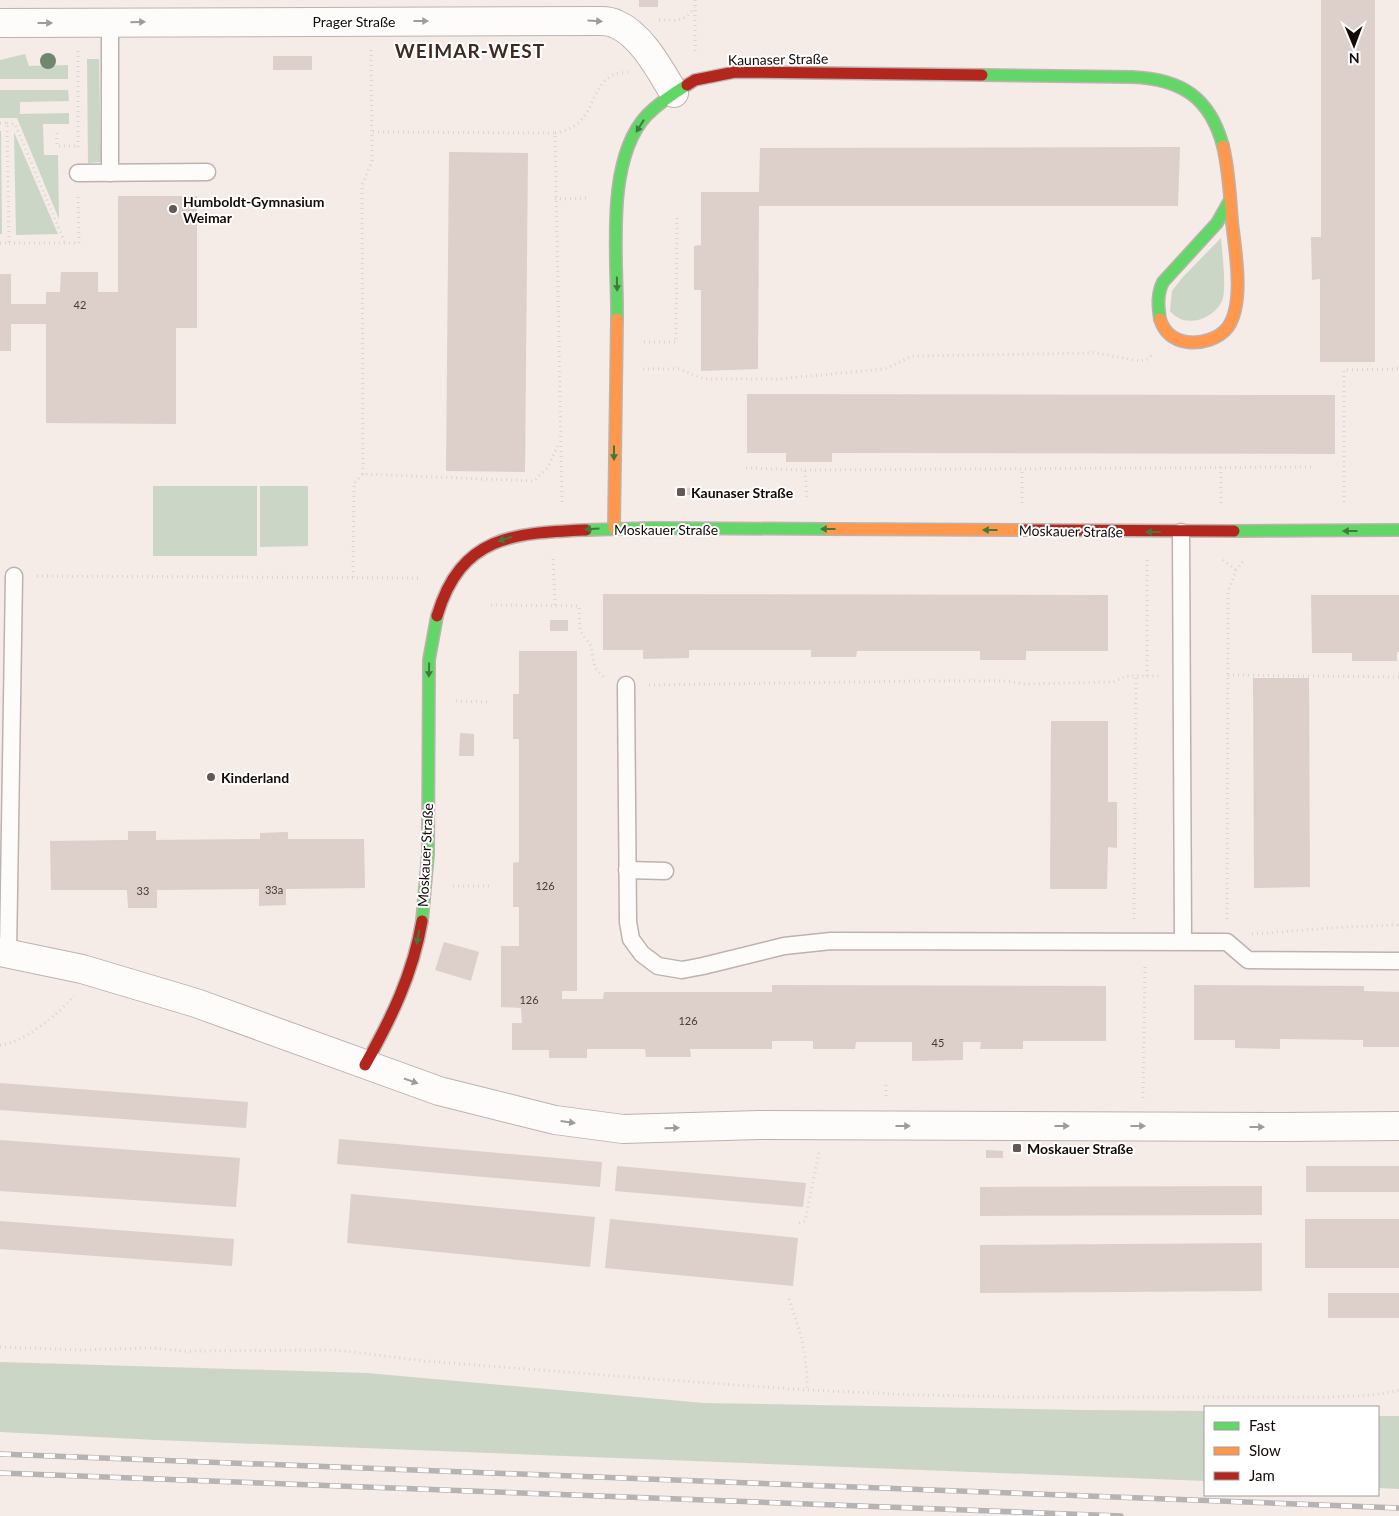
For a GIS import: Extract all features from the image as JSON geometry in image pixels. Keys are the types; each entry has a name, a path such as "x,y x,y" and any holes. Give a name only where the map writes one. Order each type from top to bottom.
{"street":[{"name":"Prager Straße","path":"0,23 546,22 601,20 616,23 627,31 648,52 674,92"},
{"name":"Kaunaser Straße","path":"614,528 615,342 617,306 616,198 630,141 647,115 674,92 695,80 736,72 1132,77 1171,82 1188,90 1203,106 1214,124 1222,144 1230,200 1237,287 1234,314 1228,327 1218,336 1203,342 1183,341 1173,338 1166,332 1158,310 1160,288 1176,267 1218,222 1230,200"},
{"name":"Moskauer Straße","path":"365,1065 401,999 413,962 422,919 427,858 430,651 437,616 449,584 468,560 491,543 521,534 614,528 1147,532 1399,530"},
{"path":"4,952 82,969 196,1003 438,1091 555,1120 613,1128 759,1125 1399,1126"}],"lane":[{"path":"110,22 110,173"},
{"path":"78,173 207,172"},
{"path":"1181,532 1183,941"},
{"path":"4,952 10,847 14,576"},
{"path":"626,685 628,922 631,939 642,954 658,966 682,970 784,946 831,941 1227,942 1248,960 1399,961"},
{"path":"627,870 665,870"}],"path":[{"path":"695,0 695,37"},
{"path":"627,31 648,20 681,20 689,17 695,7"},
{"path":"353,578 354,483 363,474 362,185 372,161 371,21"},
{"path":"78,58 78,154"},
{"path":"372,132 554,133 566,131 591,108 599,88 614,74 657,65"},
{"path":"0,124 15,124 65,242"},
{"path":"7,124 9,242"},
{"path":"57,133 57,146 78,146"},
{"path":"554,133 560,440 555,606"},
{"path":"0,243 79,243 78,173"},
{"path":"555,199 590,198"},
{"path":"615,342 676,342 676,218"},
{"path":"615,368 679,369 705,379 778,379 885,368 912,356 1096,353 1140,361 1148,359 1154,353"},
{"path":"1344,503 1344,370 1399,369"},
{"path":"363,474 534,481 548,467 560,440"},
{"path":"1220,532 1221,467"},
{"path":"746,468 805,470 1312,467"},
{"path":"805,470 806,502"},
{"path":"1264,531 1236,570 1228,592 1227,942 1253,934 1399,925"},
{"path":"491,606 579,606 580,631 591,646 595,668 609,682 626,685 925,681 1005,681 1025,684 1113,682 1126,676 1147,676 1147,532"},
{"path":"14,576 429,578 449,584"},
{"path":"1228,675 1399,677"},
{"path":"1136,677 1142,1126"},
{"path":"429,701 490,702"},
{"path":"425,886 490,886"},
{"path":"0,1045 22,1039 67,1004 75,994 82,969"},
{"path":"799,1223 805,1220 820,1146 829,1126"},
{"path":"788,1300 801,1334 807,1364 806,1390"},
{"path":"0,1346 80,1350 151,1348 187,1351 336,1350 425,1361 806,1390 917,1395 1328,1397 1388,1393 1399,1390"}],"green space":[{"path":"25,54 29,66 68,65 68,79 0,79 0,60"},
{"path":"87,59 99,59 101,162 88,163"},
{"path":"0,90 68,90 69,101 20,102 20,114 69,113 69,124 43,124 44,155 58,155 59,219 17,118 0,118"},
{"path":"1,131 2,234 0,234"},
{"path":"14,132 58,234 16,235"},
{"path":"1221,238 1224,280 1222,301 1215,310 1201,319 1182,320 1170,311 1172,291"},
{"path":"153,486 257,486 257,556 153,556"},
{"path":"260,486 308,486 308,546 260,547"},
{"path":"0,1362 367,1373 704,1403 1204,1411 1204,1481 156,1440 0,1432"},
{"path":"1379,1416 1399,1416 1399,1489 1379,1488"}],"building":[{"path":"639,0 658,0 658,7 639,7"},
{"path":"1321,0 1375,0 1375,362 1320,362 1320,279 1312,280 1311,237 1321,237"},
{"path":"273,56 312,56 312,70 273,70"},
{"path":"1180,147 1178,206 759,206 758,369 701,371 701,290 694,290 694,246 701,245 701,192 759,192 760,148"},
{"path":"449,152 528,153 525,472 446,471"},
{"path":"118,196 197,196 197,328 176,328 176,424 46,423 46,324 11,324 11,351 0,351 0,274 11,274 11,304 46,304 46,292 60,292 61,272 98,272 98,292 118,292"},
{"path":"747,394 1335,395 1335,454 832,453 832,462 786,462 786,453 747,453"},
{"path":"703,487 703,495 685,495 685,488"},
{"path":"603,594 1108,595 1108,651 1026,651 1026,660 980,660 980,651 857,651 856,657 811,657 811,650 689,650 689,658 643,659 643,650 603,650"},
{"path":"1311,595 1399,595 1399,652 1397,652 1397,661 1352,661 1352,653 1312,653"},
{"path":"550,620 568,620 568,631 550,631"},
{"path":"519,651 577,651 577,991 562,991 562,999 603,999 604,992 772,992 772,985 1106,986 1106,1041 1023,1041 1023,1049 980,1049 981,1042 963,1042 963,1060 912,1061 912,1042 856,1042 855,1049 813,1049 813,1041 772,1041 772,1049 690,1049 691,1057 646,1057 645,1049 587,1049 587,1058 549,1058 549,1050 512,1050 512,1023 522,1023 521,1008 501,1007 501,946 519,946 519,907 513,907 513,863 519,862 519,739 513,739 513,694 519,694"},
{"path":"1253,678 1309,678 1310,887 1254,888"},
{"path":"1051,721 1108,721 1108,802 1117,802 1117,848 1108,847 1107,889 1050,889"},
{"path":"460,733 474,734 474,756 459,756"},
{"path":"128,831 156,831 156,840 260,839 260,833 288,832 288,839 364,839 365,888 286,889 286,905 259,906 259,889 157,890 157,908 128,908 127,890 51,890 50,841 128,840"},
{"path":"444,942 479,952 471,981 435,970"},
{"path":"1194,985 1364,986 1364,991 1399,992 1399,1047 1363,1047 1363,1040 1280,1039 1280,1049 1235,1048 1235,1040 1194,1040"},
{"path":"0,1083 248,1102 246,1128 0,1110"},
{"path":"339,1139 602,1162 600,1187 337,1164"},
{"path":"0,1140 240,1158 236,1207 0,1191"},
{"path":"986,1150 1003,1151 1003,1158 986,1158"},
{"path":"617,1166 806,1183 803,1207 615,1191"},
{"path":"1306,1166 1399,1166 1399,1192 1306,1192"},
{"path":"1262,1186 1262,1215 980,1216 980,1187"},
{"path":"351,1194 595,1217 590,1267 347,1243"},
{"path":"610,1219 798,1238 793,1286 605,1268"},
{"path":"1305,1219 1399,1219 1399,1268 1305,1268"},
{"path":"0,1221 234,1239 232,1266 0,1249"},
{"path":"1262,1243 1262,1291 980,1293 980,1245"},
{"path":"1328,1293 1399,1293 1399,1318 1328,1318"}],"railway":[{"path":"0,1454 1399,1508"},
{"path":"0,1473 1121,1516"}],"traffic: fast":[{"path":"982,75 1132,77 1165,82 1179,87 1201,103 1210,115 1223,146"},
{"path":"617,319 616,212 624,158 633,135 647,115 656,106 687,85"},
{"path":"1160,319 1158,300 1163,282 1217,223 1230,200"},
{"path":"586,530 653,528 828,529"},
{"path":"1234,531 1399,530"},
{"path":"422,921 428,854 429,660 437,616"}],"traffic: slow":[{"path":"1160,319 1164,328 1173,337 1182,341 1192,342 1209,340 1220,335 1228,327 1233,317 1238,290 1238,276 1228,174 1223,146"},
{"path":"614,528 617,319"},
{"path":"828,529 1025,530"}],"traffic: jam":[{"path":"687,85 695,80 735,72 982,75"},
{"path":"437,616 447,589 460,569 476,554 494,544 514,537 536,533 586,530"},
{"path":"1025,530 1234,531"},
{"path":"365,1065 384,1031 400,996 413,959 422,921"}],"place":[{"name":"Humboldt-Gymnasium Weimar","path":"173,209"},
{"name":"Kaunaser Straße","path":"681,492"},
{"name":"Kinderland","path":"211,777"},
{"name":"Moskauer Straße","path":"1017,1148"}],"district":[{"name":"WEIMAR-WEST","path":"470,50"}]}
